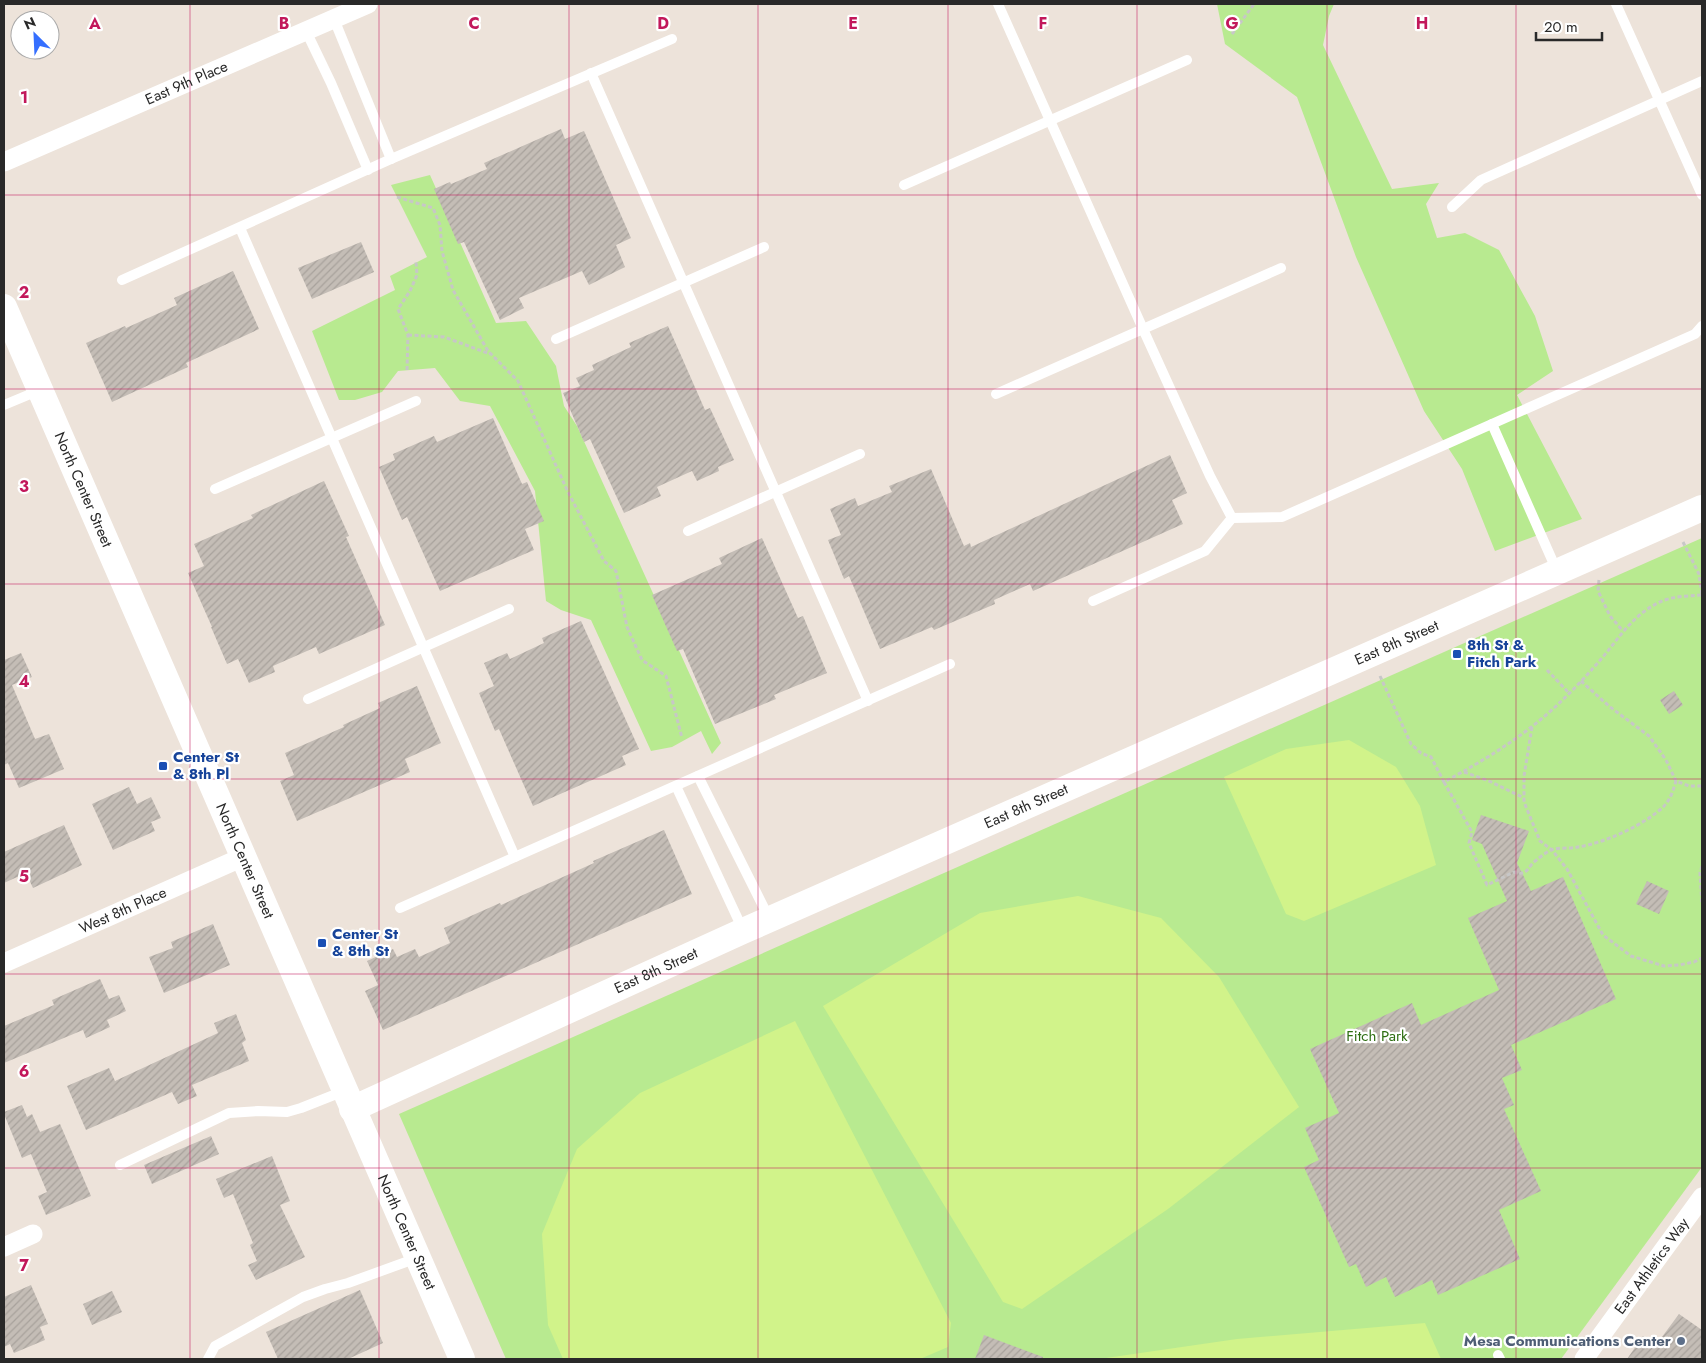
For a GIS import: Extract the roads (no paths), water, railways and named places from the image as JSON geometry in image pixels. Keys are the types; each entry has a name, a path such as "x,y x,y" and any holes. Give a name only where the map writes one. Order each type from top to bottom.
{"street":[{"name":"East 9th Place","path":"4,162 368,4"},
{"name":"North Center Street","path":"4,307 462,1359"},
{"name":"East 8th Street","path":"348,1100 743,931 1702,508"},
{"name":"West 8th Place","path":"4,963 243,857"},
{"name":"East Athletics Way","path":"1584,1359 1702,1196"},
{"path":"4,1247 33,1234"}],"lane":[{"path":"998,4 1143,329 1210,476 1232,518"},
{"path":"1616,4 1702,195"},
{"path":"334,19 391,159"},
{"path":"306,31 331,83 368,170"},
{"path":"122,280 391,159 672,39"},
{"path":"904,185 1188,60"},
{"path":"591,73 868,701"},
{"path":"1452,207 1481,180 1702,82"},
{"path":"240,228 515,857"},
{"path":"556,339 764,247"},
{"path":"996,394 1281,268"},
{"path":"1093,601 1205,551 1232,518 1282,517 1696,334 1702,326"},
{"path":"4,405 40,390"},
{"path":"215,489 416,401"},
{"path":"1492,424 1558,572"},
{"path":"688,531 860,454"},
{"path":"308,699 509,610"},
{"path":"400,908 950,664"},
{"path":"698,776 770,919"},
{"path":"676,786 743,931"},
{"path":"120,1164 229,1114 258,1111 287,1112 348,1100"},
{"path":"208,1359 215,1346 303,1297 348,1283 418,1257"}],"place":[{"name":"8th St & Fitch Park","path":"1457,654"},
{"name":"Center St & 8th Pl","path":"163,766"},
{"name":"Center St & 8th St","path":"322,943"},
{"name":"Mesa Communications Center","path":"1681,1341"}],"park label":[{"name":"Fitch Park","path":"1377,1036"}]}
